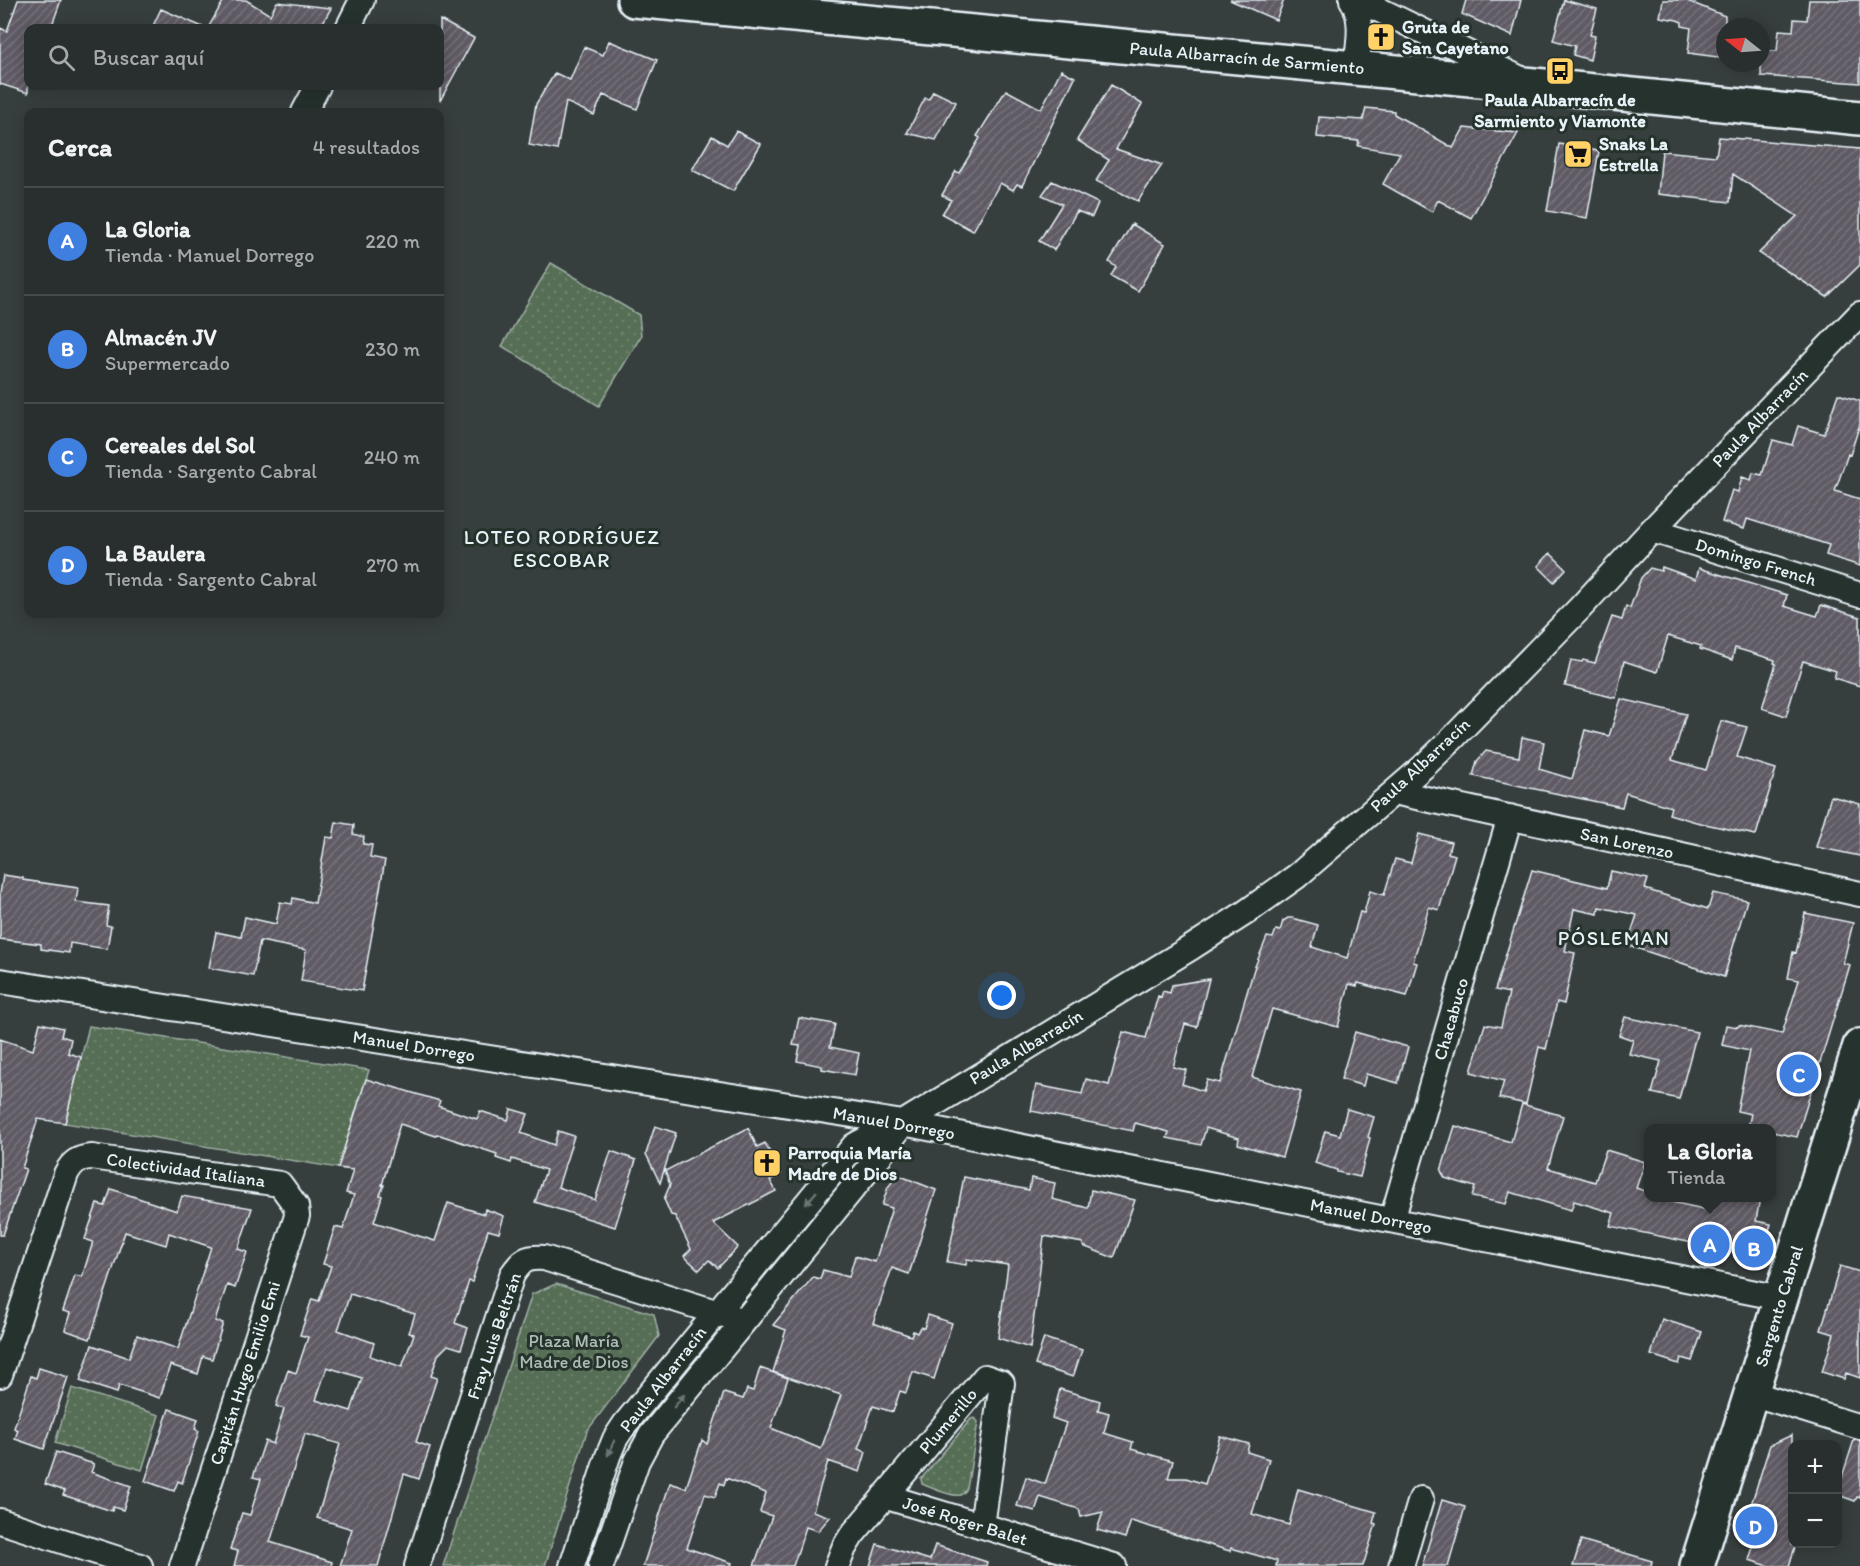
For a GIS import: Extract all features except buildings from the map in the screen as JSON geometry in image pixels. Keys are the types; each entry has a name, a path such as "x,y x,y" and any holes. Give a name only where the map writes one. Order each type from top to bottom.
{"main road":[{"name":"Paula Albarracín de Sarmiento","path":"634,0 1860,118"},
{"name":"Sargento Cabral","path":"1697,1566 1859,1051"}],"street":[{"path":"350,24 362,0"},
{"path":"1352,0 1359,19 1356,69"},
{"path":"1359,0 1534,85"},
{"path":"306,108 316,90"},
{"name":"Paula Albarracín","path":"572,1566 615,1440 716,1312 854,1146 903,1123 1245,913 1297,876 1423,767 1580,608 1860,314"},
{"name":"Domingo French","path":"1652,530 1860,595"},
{"name":"San Lorenzo","path":"1394,792 1860,894"},
{"name":"Chacabuco","path":"1392,1220 1509,817"},
{"name":"Manuel Dorrego","path":"0,981 903,1123 1781,1298"},
{"name":"Paula Albarracín","path":"601,1566 632,1475 642,1449 651,1435 881,1154 903,1123"},
{"name":"Colectividad Italiana","path":"0,1375 66,1174 77,1160 92,1156 280,1184"},
{"name":"Capitán Hugo Emilio Emi","path":"182,1566 297,1216 296,1206 280,1184"},
{"name":"Fray Luis Beltrán","path":"417,1566 512,1275 520,1263 530,1257 544,1258 744,1322"},
{"name":"Plumerillo","path":"837,1566 852,1535 985,1377 1002,1383 982,1526"},
{"path":"1751,1393 1860,1427"},
{"name":"José Roger Balet","path":"885,1496 1114,1566"},
{"path":"1401,1566 1421,1499"},
{"path":"0,1521 140,1566"}],"green space":[{"path":"551,263 639,315 641,336 599,406 502,346"},
{"path":"89,1026 369,1070 338,1168 65,1123"},
{"name":"Plaza María Madre de Dios","path":"556,1284 654,1314 659,1336 587,1431 545,1566 443,1566 532,1294"},
{"path":"72,1388 159,1415 142,1470 55,1443"},
{"path":"975,1418 978,1422 965,1492 952,1495 922,1484 921,1479 971,1419"}],"place":[{"name":"Gruta de San Cayetano","path":"1381,37"},
{"name":"Paula Albarracín de Sarmiento y Viamonte","path":"1560,71"},
{"name":"Snaks La Estrella","path":"1578,154"},
{"name":"Cereales del Sol","path":"1799,1074"},
{"name":"Parroquia María Madre de Dios","path":"767,1163"},
{"name":"La Gloria","path":"1710,1244"},
{"name":"Almacén JV","path":"1754,1248"},
{"name":"La Baulera","path":"1755,1526"}],"district":[{"name":"LOTEO RODRÍGUEZ ESCOBAR","path":"562,548"},
{"name":"PÓSLEMAN","path":"1614,938"}]}
